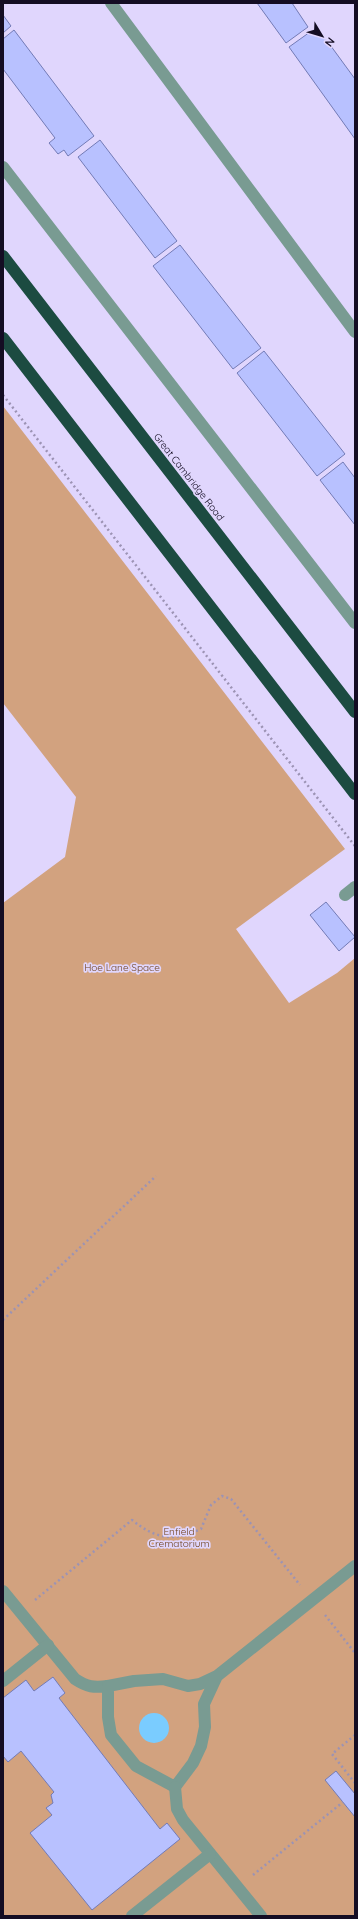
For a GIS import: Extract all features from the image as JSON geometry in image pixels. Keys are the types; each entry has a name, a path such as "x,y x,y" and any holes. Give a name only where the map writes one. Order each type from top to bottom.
{"highway":[{"name":"Great Cambridge Road","path":"3,256 355,712"},
{"path":"3,338 355,794"}],"street":[{"path":"111,3 355,332"},
{"path":"3,167 355,623"},
{"path":"345,895 355,887"},
{"path":"3,1591 76,1679 84,1685 95,1688 163,1679 188,1686 200,1684 217,1676 355,1566"},
{"path":"3,1681 48,1645"},
{"path":"217,1676 204,1704 205,1727 201,1746 193,1762 175,1787 177,1810 183,1820 261,1916"},
{"path":"108,1686 108,1717 111,1735 136,1766 175,1787"},
{"path":"132,1916 210,1854"}],"path":[{"path":"3,395 355,846"},
{"path":"3,1320 156,1176"},
{"path":"20,1612 132,1520 158,1536 169,1538 186,1536 201,1529 211,1504 222,1496 231,1499 355,1653"},
{"path":"355,1735 332,1754 355,1783"},
{"path":"238,1888 343,1802"}],"green space":[{"name":"Enfield Crematorium","path":"3,406 345,849 236,929 289,1003 337,973 355,958 355,1916 3,1916 3,903 65,857 76,797 3,703"}],"water":[{"path":"154,1713 165,1717 169,1728 165,1739 154,1743 143,1739 139,1728 143,1717"}],"building":[{"path":"257,3 292,3 308,27 286,43"},
{"path":"3,15 11,26 3,33"},
{"path":"317,27 355,79 355,139 289,47"},
{"path":"14,30 94,136 68,156 64,150 58,154 49,143 55,138 3,69 3,39"},
{"path":"100,140 177,241 155,258 78,157"},
{"path":"180,245 261,348 233,369 153,266"},
{"path":"264,351 345,454 317,476 237,373"},
{"path":"343,462 355,478 355,525 320,480"},
{"path":"326,902 355,937 339,951 310,915"},
{"path":"53,1677 65,1693 59,1698 160,1829 167,1823 180,1839 92,1910 30,1833 52,1815 46,1808 53,1803 51,1795 54,1792 21,1751 8,1762 3,1756 3,1698 26,1680 34,1691"},
{"path":"336,1771 355,1794 355,1817 325,1780"}],"park label":[{"name":"Hoe Lane Space","path":"122,967"}]}
